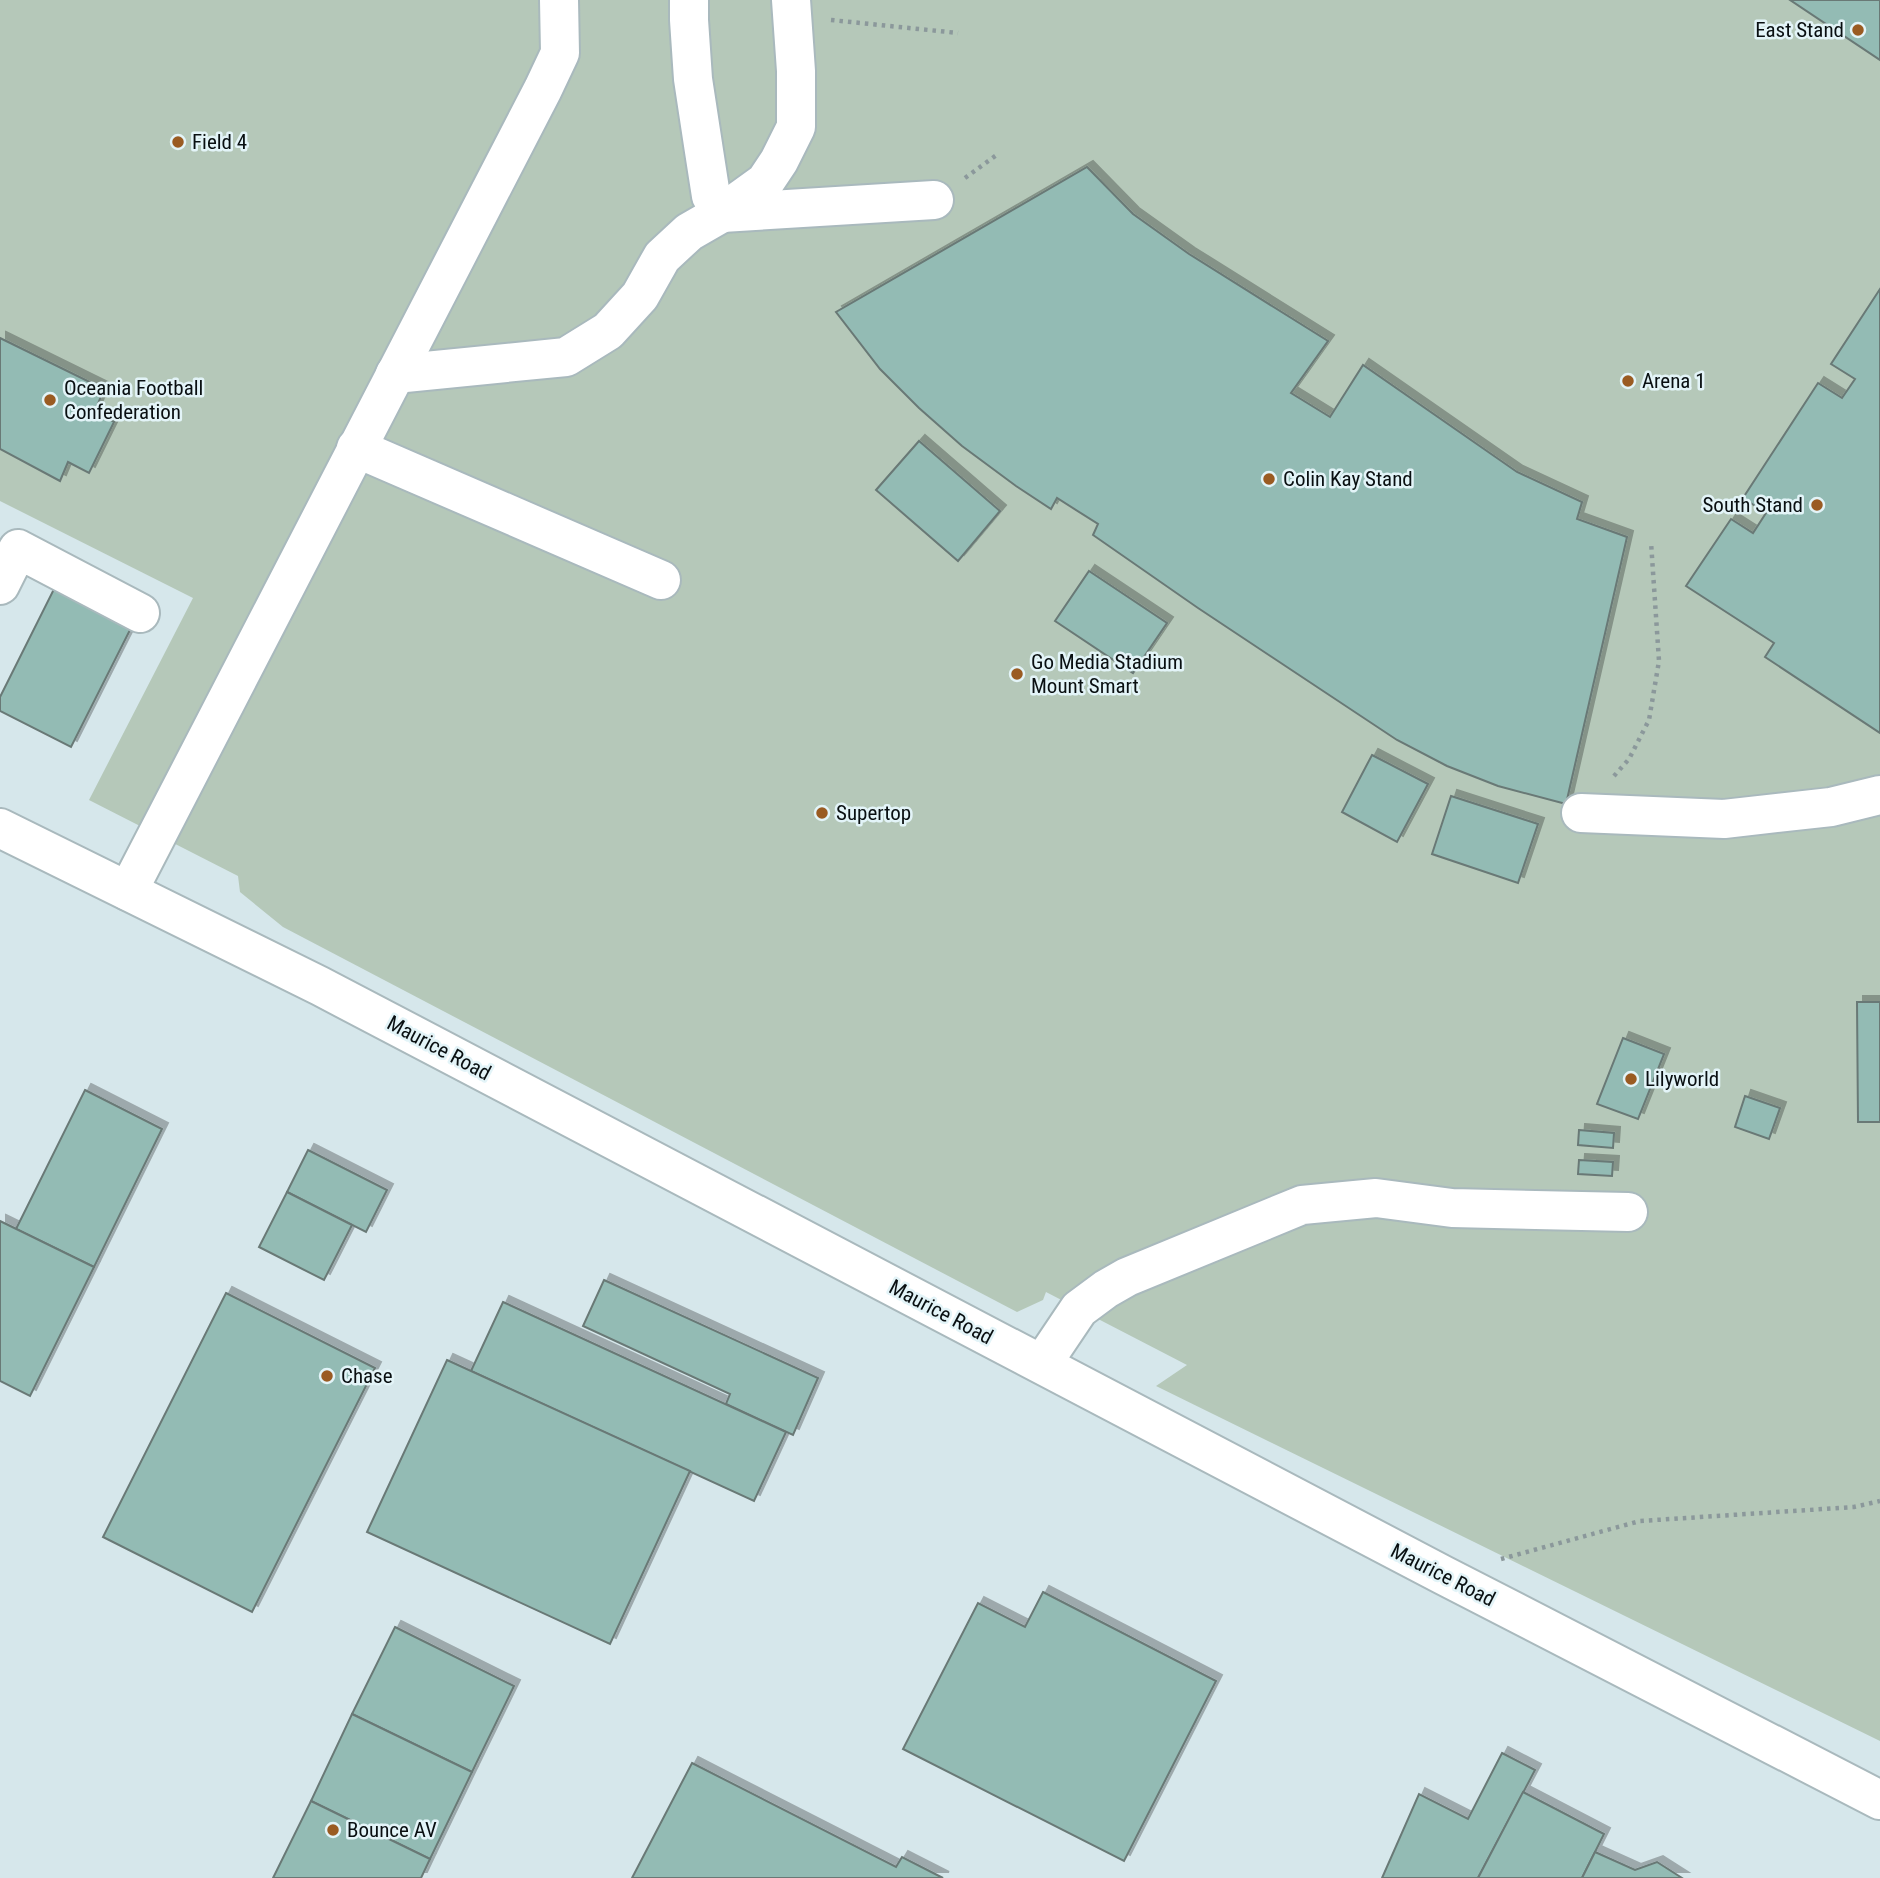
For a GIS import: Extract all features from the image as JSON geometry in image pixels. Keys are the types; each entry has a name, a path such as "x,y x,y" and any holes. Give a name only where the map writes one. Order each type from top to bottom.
{"street":[{"path":"128,891 543,89 560,53 559,0"},
{"path":"689,0 693,79 704,151 711,196 722,213"},
{"path":"395,374 566,357 608,331 640,296 662,257 689,232 722,213 765,181 779,161 796,127 796,71 791,8"},
{"path":"722,213 934,200"},
{"path":"356,448 661,580"},
{"path":"0,585 18,549 140,613"},
{"path":"1581,813 1724,819 1830,807 1880,795"},
{"name":"Maurice Road","path":"0,828 332,992 1443,1575 1880,1800"},
{"path":"1042,1364 1079,1309 1106,1289 1127,1277 1302,1205 1376,1198 1452,1208 1628,1212"}],"path":[{"path":"791,8 958,33"},
{"path":"1581,813 1629,759 1649,720 1659,661 1651,541"},
{"path":"1443,1575 1640,1521 1854,1507 1880,1501"}],"green space":[{"name":"Go Media Stadium Mount Smart","path":"0,0 1880,0 1880,1741 1156,1386 1187,1365 1046,1292 1043,1300 1017,1312 283,927 240,892 238,876 89,800 193,598 0,501"}],"building":[{"name":"East Stand","path":"1790,0 1880,0 1880,60"},
{"name":"Colin Kay Stand","path":"1087,167 1133,214 1189,254 1328,341 1291,393 1330,417 1363,365 1517,472 1582,502 1577,519 1627,537 1566,804 1498,786 1447,766 1397,740 1093,535 1098,524 1057,498 1051,509 1016,486 962,446 919,408 880,369 836,312"},
{"name":"South Stand","path":"1880,289 1880,733 1765,657 1774,643 1686,586 1731,519 1753,533 1766,513 1743,498 1818,383 1842,398 1855,379 1831,364"},
{"name":"Oceania Football Confederation","path":"0,338 104,389 95,411 114,422 89,473 68,462 60,481 0,449"},
{"path":"919,441 1000,511 958,561 876,490"},
{"path":"1089,571 1167,623 1133,673 1055,621"},
{"path":"57,583 134,622 71,747 0,711 0,697"},
{"path":"1372,755 1428,784 1397,842 1342,812"},
{"path":"1451,796 1538,824 1518,883 1432,854"},
{"path":"1857,1002 1880,1002 1880,1122 1858,1122"},
{"name":"Lilyworld","path":"1623,1038 1664,1054 1638,1119 1597,1104"},
{"path":"85,1090 162,1129 94,1267 16,1229"},
{"path":"1745,1096 1780,1108 1769,1139 1735,1127"},
{"path":"1579,1130 1614,1133 1613,1148 1578,1145"},
{"path":"308,1150 387,1190 366,1232 287,1192"},
{"path":"1579,1160 1613,1162 1612,1176 1578,1174"},
{"path":"287,1192 352,1225 324,1280 259,1247"},
{"path":"0,1221 94,1267 30,1396 0,1381"},
{"path":"604,1280 818,1378 793,1435 726,1404 730,1394 583,1326"},
{"path":"226,1293 375,1368 252,1612 103,1537"},
{"path":"503,1302 786,1432 754,1501 471,1371"},
{"path":"447,1360 690,1471 610,1644 367,1532"},
{"path":"1043,1592 1216,1681 1124,1861 903,1749 978,1603 1025,1627"},
{"path":"395,1627 514,1686 472,1772 352,1714"},
{"path":"352,1714 472,1772 430,1859 311,1801"},
{"path":"1502,1753 1535,1770 1478,1878 1382,1878 1419,1794 1468,1819"},
{"path":"692,1763 896,1867 902,1857 943,1878 632,1878"},
{"path":"1523,1792 1604,1834 1582,1878 1478,1878"},
{"name":"Bounce AV","path":"311,1801 430,1859 421,1878 273,1878"},
{"path":"1595,1852 1635,1870 1657,1862 1682,1878 1582,1878"}],"place":[{"name":"East Stand","path":"1858,30"},
{"name":"Field 4","path":"178,142"},
{"name":"Arena 1","path":"1628,381"},
{"name":"Oceania Football Confederation","path":"50,400"},
{"name":"Colin Kay Stand","path":"1269,479"},
{"name":"South Stand","path":"1817,505"},
{"name":"Go Media Stadium Mount Smart","path":"1017,674"},
{"name":"Supertop","path":"822,813"},
{"name":"Lilyworld","path":"1631,1079"},
{"name":"Chase","path":"327,1376"},
{"name":"Bounce AV","path":"333,1830"}]}
